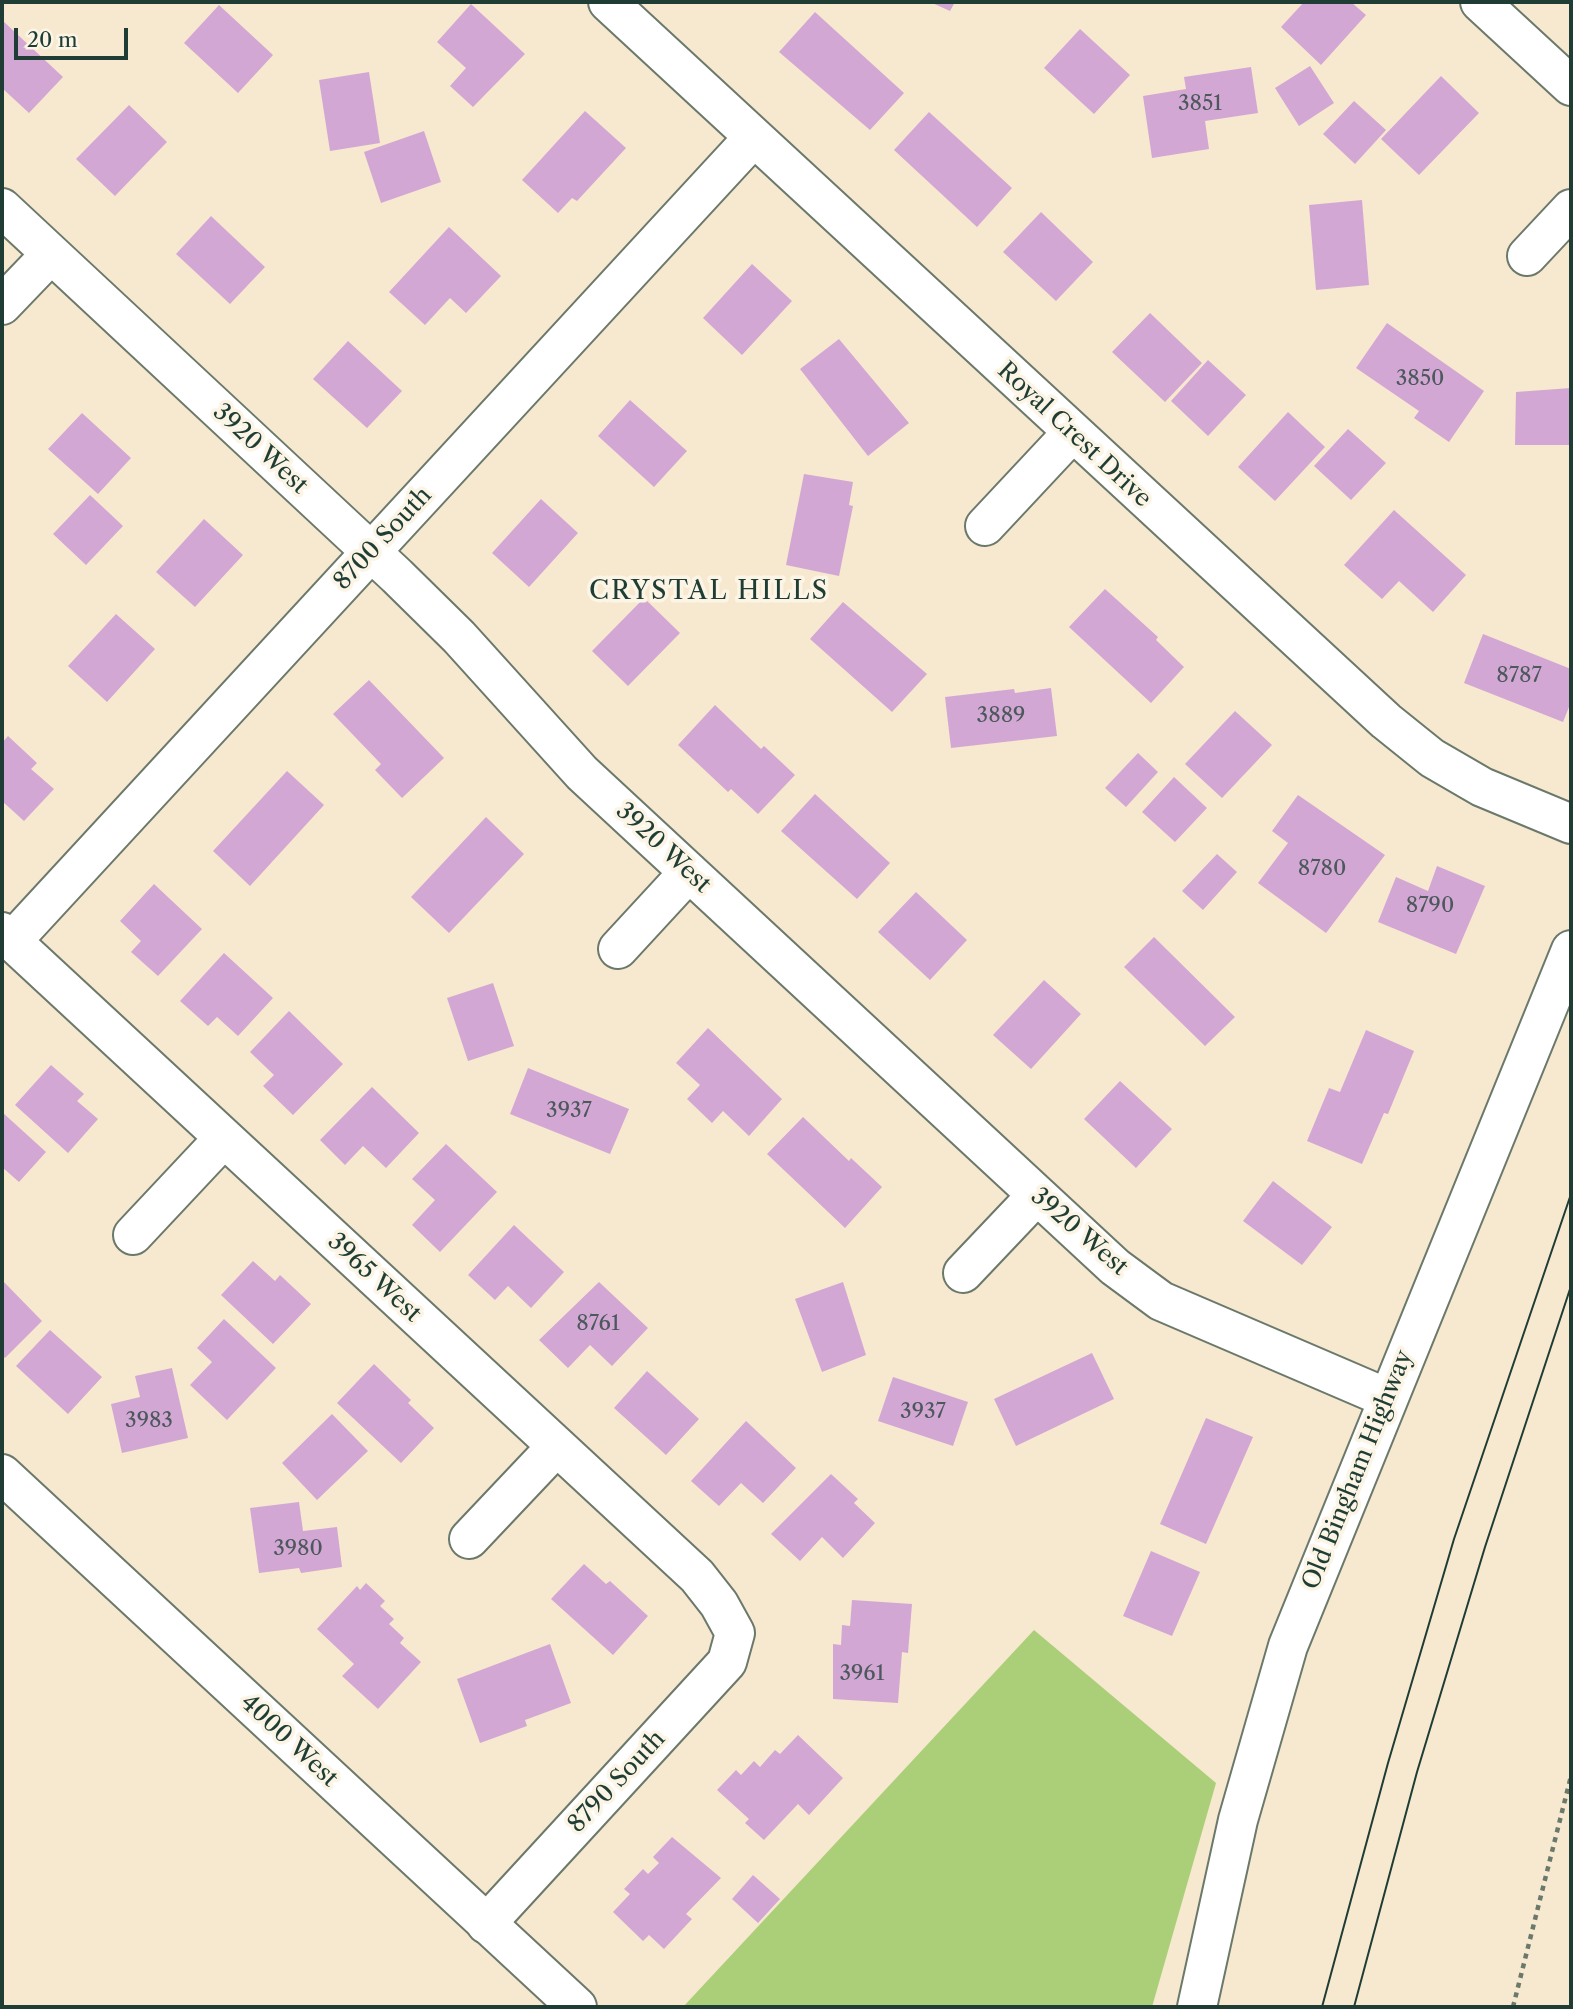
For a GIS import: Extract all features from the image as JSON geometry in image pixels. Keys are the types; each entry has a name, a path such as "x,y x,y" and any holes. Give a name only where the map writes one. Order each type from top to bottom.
{"street":[{"name":"Royal Crest Drive","path":"608,2 1072,433 1414,744 1482,788 1571,824"},
{"path":"1480,2 1571,86"},
{"name":"8700 South","path":"7,937 370,552 754,137"},
{"name":"3920 West","path":"2,208 459,637 582,773 1115,1267 1161,1301 1387,1398"},
{"path":"1527,256 1571,208"},
{"path":"2,306 51,254"},
{"path":"985,526 1072,433"},
{"path":"618,949 689,872"},
{"name":"3965 West","path":"7,937 696,1576 719,1604 735,1633"},
{"name":"Old Bingham Highway","path":"1197,2007 1238,1820 1277,1677 1387,1398 1571,950"},
{"path":"133,1235 224,1138"},
{"path":"962,1273 1037,1195"},
{"path":"469,1539 556,1447"},
{"name":"4000 West","path":"2,1474 576,2007"},
{"name":"8790 South","path":"486,1924 727,1662 735,1633"}],"path":[{"path":"1513,2007 1571,1776"}],"green space":[{"path":"1034,1630 1216,1783 1152,2007 683,2007"}],"building":[{"path":"930,2 955,2 950,11"},
{"path":"1304,2 1351,2 1366,15 1321,65 1281,27"},
{"path":"471,4 525,54 473,107 450,86 466,68 437,42"},
{"path":"219,5 273,55 238,93 184,43"},
{"path":"815,12 904,93 870,130 779,52"},
{"path":"2,20 63,77 29,113 2,88"},
{"path":"1080,29 1130,75 1094,114 1044,68"},
{"path":"1310,66 1334,103 1299,126 1275,88"},
{"path":"1251,67 1258,113 1205,121 1209,149 1152,158 1143,96 1186,89 1184,77"},
{"path":"369,72 380,143 330,151 319,80"},
{"path":"1441,76 1479,113 1419,175 1381,139"},
{"path":"1354,101 1386,130 1355,164 1323,134"},
{"path":"129,105 167,142 115,196 76,159"},
{"path":"585,111 626,148 577,201 572,198 558,213 522,180"},
{"path":"929,112 1012,188 977,227 894,150"},
{"path":"424,131 441,182 381,203 364,152"},
{"path":"1362,200 1369,285 1316,290 1309,205"},
{"path":"1041,212 1093,262 1056,301 1003,252"},
{"path":"211,216 265,267 230,304 176,254"},
{"path":"449,227 501,276 466,313 450,298 425,325 389,292"},
{"path":"752,264 792,301 742,355 703,318"},
{"path":"1150,313 1202,363 1165,402 1112,352"},
{"path":"1387,323 1484,391 1449,442 1414,418 1419,411 1356,368"},
{"path":"839,339 909,423 868,456 800,369"},
{"path":"348,341 402,391 367,428 313,379"},
{"path":"1208,360 1246,395 1208,436 1171,401"},
{"path":"1571,388 1571,445 1515,445 1516,392"},
{"path":"630,400 687,451 654,487 598,436"},
{"path":"1288,412 1325,447 1275,501 1238,467"},
{"path":"82,413 131,458 98,494 48,449"},
{"path":"1348,429 1386,463 1351,500 1314,466"},
{"path":"804,474 853,482 849,505 853,506 839,576 786,565"},
{"path":"90,495 123,526 86,565 53,534"},
{"path":"541,499 578,533 529,587 492,553"},
{"path":"1394,510 1466,575 1433,612 1399,581 1382,599 1344,565"},
{"path":"204,519 243,555 195,607 156,572"},
{"path":"1105,589 1158,637 1156,640 1184,667 1151,703 1069,627"},
{"path":"644,598 680,633 628,686 592,651"},
{"path":"843,602 927,674 892,712 810,639"},
{"path":"116,614 155,649 107,702 68,666"},
{"path":"1483,634 1571,669 1571,702 1563,722 1464,683"},
{"path":"369,680 444,758 402,798 375,770 381,764 333,714"},
{"path":"1051,688 1057,736 951,748 945,697 1014,689 1015,693"},
{"path":"715,705 761,749 764,746 795,775 758,814 731,789 728,792 678,745"},
{"path":"1235,711 1272,745 1222,798 1185,764"},
{"path":"8,736 37,763 31,769 54,789 24,821 2,801 2,743"},
{"path":"1138,753 1158,772 1126,807 1105,788"},
{"path":"287,771 324,805 250,886 213,851"},
{"path":"1174,777 1207,808 1175,842 1142,812"},
{"path":"815,794 890,863 857,899 781,831"},
{"path":"1298,795 1385,855 1326,933 1258,883 1288,843 1272,831"},
{"path":"486,817 524,854 449,933 411,897"},
{"path":"1217,854 1237,872 1203,910 1182,891"},
{"path":"1437,866 1485,886 1456,954 1378,922 1396,877 1428,891"},
{"path":"154,884 202,929 158,976 131,952 141,941 120,921"},
{"path":"916,892 967,940 930,980 878,932"},
{"path":"1154,937 1235,1017 1205,1046 1124,967"},
{"path":"224,953 273,998 238,1036 217,1017 208,1026 180,1001"},
{"path":"1044,980 1081,1014 1031,1069 993,1035"},
{"path":"493,983 514,1046 468,1061 447,998"},
{"path":"289,1011 343,1064 293,1115 263,1086 274,1075 250,1052"},
{"path":"708,1028 782,1099 749,1136 723,1111 712,1123 687,1099 700,1085 676,1063"},
{"path":"1366,1030 1414,1051 1388,1114 1384,1113 1362,1164 1307,1141 1329,1088 1340,1092"},
{"path":"51,1065 84,1094 77,1101 98,1119 68,1153 15,1105"},
{"path":"528,1068 629,1109 610,1154 510,1114"},
{"path":"1120,1081 1172,1129 1136,1168 1084,1119"},
{"path":"372,1087 419,1133 386,1168 363,1146 345,1165 320,1140"},
{"path":"2,1112 46,1152 19,1182 2,1167"},
{"path":"803,1117 849,1161 851,1158 882,1187 845,1228 767,1154"},
{"path":"446,1144 497,1192 440,1252 412,1225 435,1200 412,1179"},
{"path":"1273,1181 1332,1227 1302,1265 1243,1221"},
{"path":"514,1225 564,1272 531,1308 508,1286 495,1300 468,1275"},
{"path":"253,1261 275,1281 280,1275 311,1304 273,1344 221,1295"},
{"path":"2,1280 42,1321 5,1358 2,1355"},
{"path":"599,1282 648,1328 612,1366 590,1345 568,1368 539,1340"},
{"path":"843,1282 866,1355 822,1372 795,1299"},
{"path":"224,1319 276,1368 227,1420 190,1385 212,1362 197,1348"},
{"path":"50,1330 102,1377 68,1414 16,1366"},
{"path":"1092,1353 1114,1399 1016,1446 994,1399"},
{"path":"374,1364 411,1400 408,1403 434,1428 401,1463 337,1403"},
{"path":"172,1368 188,1438 122,1453 111,1404 140,1397 135,1376"},
{"path":"647,1371 699,1419 666,1455 614,1408"},
{"path":"893,1377 968,1402 953,1446 878,1421"},
{"path":"332,1414 368,1451 317,1500 282,1463"},
{"path":"1206,1418 1253,1437 1206,1544 1160,1524"},
{"path":"746,1421 796,1468 763,1503 741,1483 719,1506 691,1481"},
{"path":"831,1474 858,1499 854,1503 875,1523 843,1558 822,1537 800,1561 771,1534"},
{"path":"299,1502 303,1531 337,1527 342,1567 301,1573 299,1568 259,1573 250,1508"},
{"path":"1151,1551 1200,1572 1172,1636 1123,1616"},
{"path":"584,1564 606,1584 610,1581 648,1616 613,1655 551,1599"},
{"path":"366,1583 385,1601 380,1606 394,1619 389,1624 404,1638 400,1643 421,1662 378,1709 342,1676 354,1664 317,1629 357,1586 360,1590"},
{"path":"852,1600 912,1604 908,1653 902,1652 898,1703 833,1699 833,1644 841,1645 842,1625 850,1626"},
{"path":"550,1644 571,1703 525,1720 527,1726 480,1743 457,1679"},
{"path":"798,1735 843,1778 809,1815 798,1804 764,1840 745,1823 749,1819 717,1790 736,1770 741,1775 754,1761 760,1767 775,1750 780,1754"},
{"path":"672,1837 721,1878 686,1914 692,1919 664,1949 649,1935 643,1941 613,1912 630,1894 624,1889 643,1869 648,1874 659,1863 653,1857"},
{"path":"753,1875 780,1899 758,1923 732,1899"}],"tram line":[{"path":"1322,2007 1388,1763 1454,1539 1571,1194"},
{"path":"1354,2007 1417,1772 1485,1547 1571,1286"}],"district":[{"name":"CRYSTAL HILLS","path":"709,591"}]}
